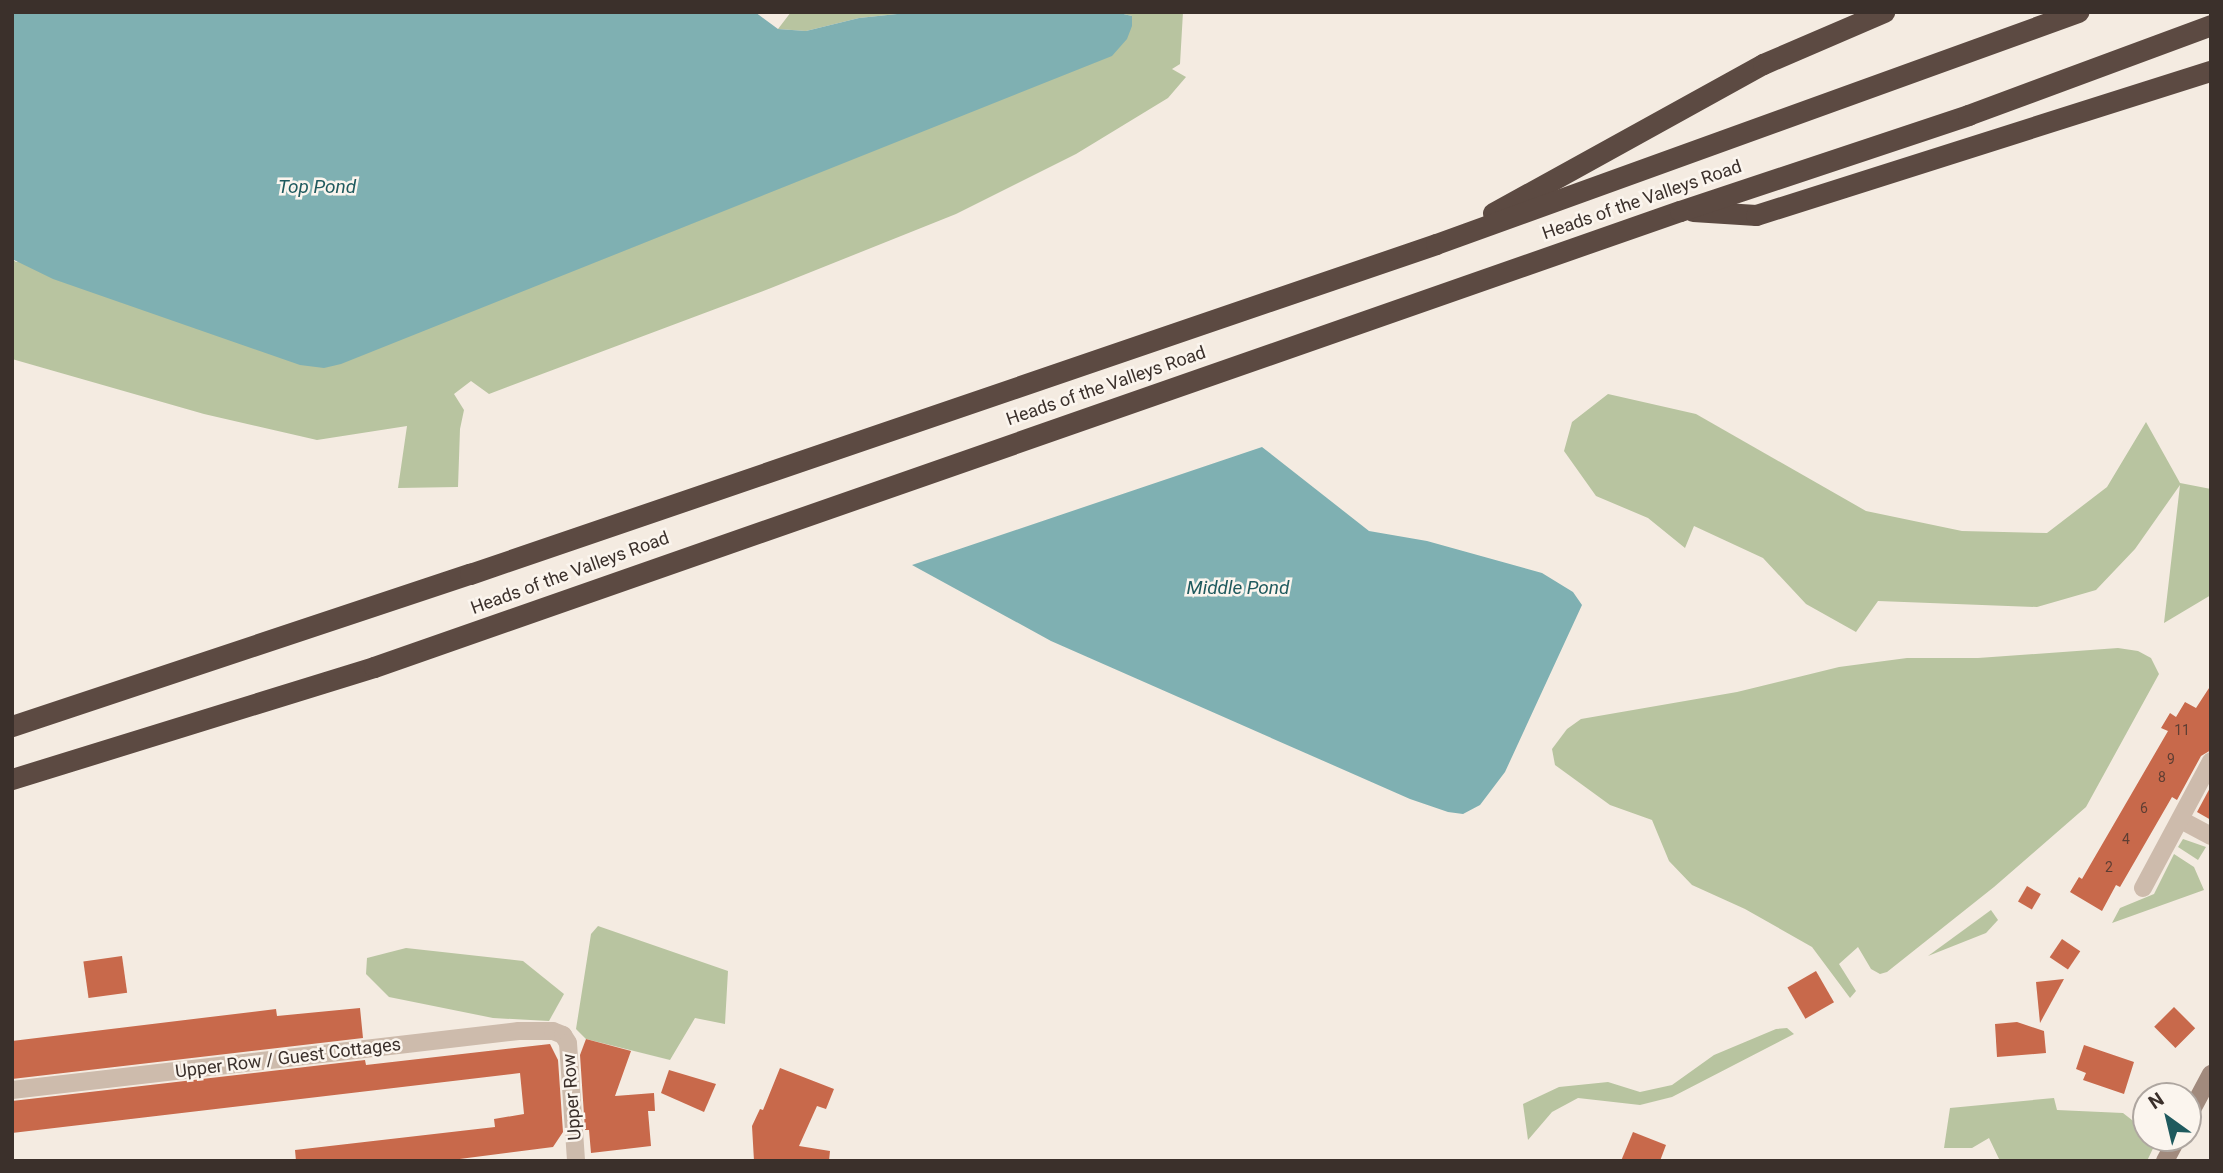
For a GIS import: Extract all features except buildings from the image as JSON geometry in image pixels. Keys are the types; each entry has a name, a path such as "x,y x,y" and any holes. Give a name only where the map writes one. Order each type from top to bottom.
{"highway":[{"path":"1436,244 1763,64 1884,12"},
{"name":"Heads of the Valleys Road","path":"12,726 483,570 1436,244 2078,12"},
{"name":"Heads of the Valleys Road","path":"12,779 374,667 1680,211 1968,115 2211,25"},
{"path":"1680,211 1756,215 2211,71"}],"street":[{"path":"2143,888 2182,820 2209,764"},
{"path":"2182,820 2211,836"},
{"name":"Upper Row / Guest Cottages","path":"12,1090 519,1031 553,1031 564,1035"},
{"name":"Upper Row","path":"564,1035 568,1044 576,1161"},
{"path":"2202,1091 2211,1074"}],"green space":[{"path":"791,12 916,12 859,18 806,31 778,29"},
{"path":"1115,12 1183,12 1180,64 1172,69 1186,77 1168,98 1076,154 956,214 771,288 489,394 471,381 454,394 464,410 460,429 458,487 398,488 407,426 317,440 204,414 12,359 12,259 16,262 1132,16"},
{"path":"1608,394 1696,414 1866,511 1962,531 2047,533 2107,487 2146,422 2180,483 2211,489 2211,595 2164,623 2180,485 2135,549 2096,590 2037,607 1878,601 1856,632 1806,604 1763,558 1694,526 1685,548 1648,518 1596,496 1564,451 1572,422"},
{"path":"2118,648 2138,651 2151,658 2159,674 2086,807 1994,887 1887,972 1880,974 1871,969 1858,947 1839,964 1856,991 1850,998 1812,947 1745,909 1692,885 1669,861 1652,820 1610,805 1555,765 1552,749 1567,729 1581,719 1737,692 1839,667 1907,658 1978,658"},
{"path":"2183,839 2206,847 2198,860 2178,847"},
{"path":"2174,854 2194,867 2204,890 2112,923 2120,908 2154,894"},
{"path":"1991,910 1998,920 1986,933 1928,956"},
{"path":"598,926 728,971 725,1024 695,1018 670,1060 586,1039 576,1029 591,934"},
{"path":"406,948 523,961 564,994 549,1021 493,1018 389,997 366,974 367,958"},
{"path":"1787,1028 1794,1034 1672,1097 1640,1105 1578,1098 1552,1112 1528,1140 1523,1104 1559,1087 1608,1082 1640,1092 1672,1085 1714,1055 1776,1029"},
{"path":"2054,1098 2057,1110 2123,1113 2132,1120 2132,1152 2151,1152 2147,1161 2000,1161 1989,1138 1972,1148 1944,1148 1950,1108"}],"water":[{"name":"Top Pond","path":"12,12 755,12 778,29 806,31 859,18 916,12 1115,12 1132,16 1132,26 1127,39 1112,56 341,364 324,368 300,365 53,279 12,259"},
{"name":"Middle Pond","path":"1262,447 1369,531 1427,541 1542,573 1573,592 1582,605 1505,772 1480,805 1463,814 1448,812 1410,799 1051,641 912,565"}]}
